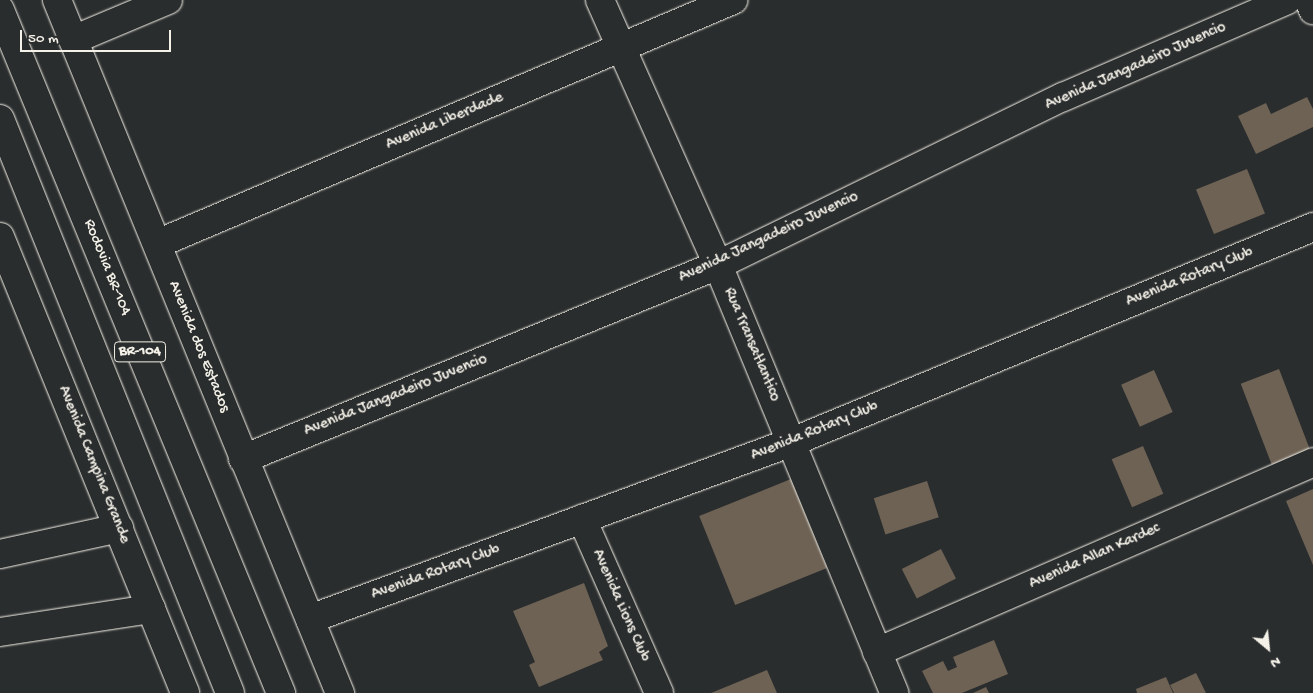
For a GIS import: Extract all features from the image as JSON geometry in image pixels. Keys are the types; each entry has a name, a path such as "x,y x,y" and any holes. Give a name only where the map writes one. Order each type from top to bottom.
{"main road":[{"name":"Avenida dos Estados","path":"57,0 243,460 340,693"},
{"path":"73,40 168,0"},
{"name":"Rua Transatlantico","path":"600,0 718,264 894,693"},
{"name":"Avenida Liberdade","path":"157,244 733,0"},
{"name":"Avenida Jangadeiro Juvencio","path":"243,460 718,264 1063,97 1287,0"},
{"path":"1309,0 1313,10"},
{"name":"Rodovia BR-104","path":"0,10 281,693"},
{"name":"BR-104","path":"0,119 230,693"},
{"name":"Avenida Rotary Club","path":"310,619 792,442 1313,227"},
{"name":"Avenida Campina Grande","path":"0,236 185,693"},
{"name":"Avenida Allan Kardec","path":"877,652 1313,462"},
{"name":"Avenida Lions Club","path":"582,520 659,693"},
{"path":"0,554 119,528"},
{"path":"0,632 150,609"}],"building":[{"path":"1307,97 1313,109 1313,127 1256,154 1238,116 1266,103 1271,114"},
{"path":"1247,169 1265,214 1214,234 1196,190"},
{"path":"1279,369 1311,453 1273,468 1241,384"},
{"path":"1154,370 1173,412 1140,427 1121,385"},
{"path":"1143,446 1163,494 1132,507 1112,459"},
{"path":"791,479 827,568 735,605 699,516"},
{"path":"927,481 939,517 885,534 874,498"},
{"path":"1313,489 1313,565 1286,501"},
{"path":"941,549 956,578 917,598 902,569"},
{"path":"584,583 608,646 599,652 603,660 539,687 529,665 535,662 513,611"},
{"path":"994,640 1008,674 962,693 933,693 922,671 943,661 948,671 957,667 953,657"},
{"path":"767,670 777,693 711,693"},
{"path":"1196,673 1206,693 1174,693 1170,685"},
{"path":"1166,677 1173,693 1137,693 1136,689"},
{"path":"986,687 989,693 973,693"}]}
